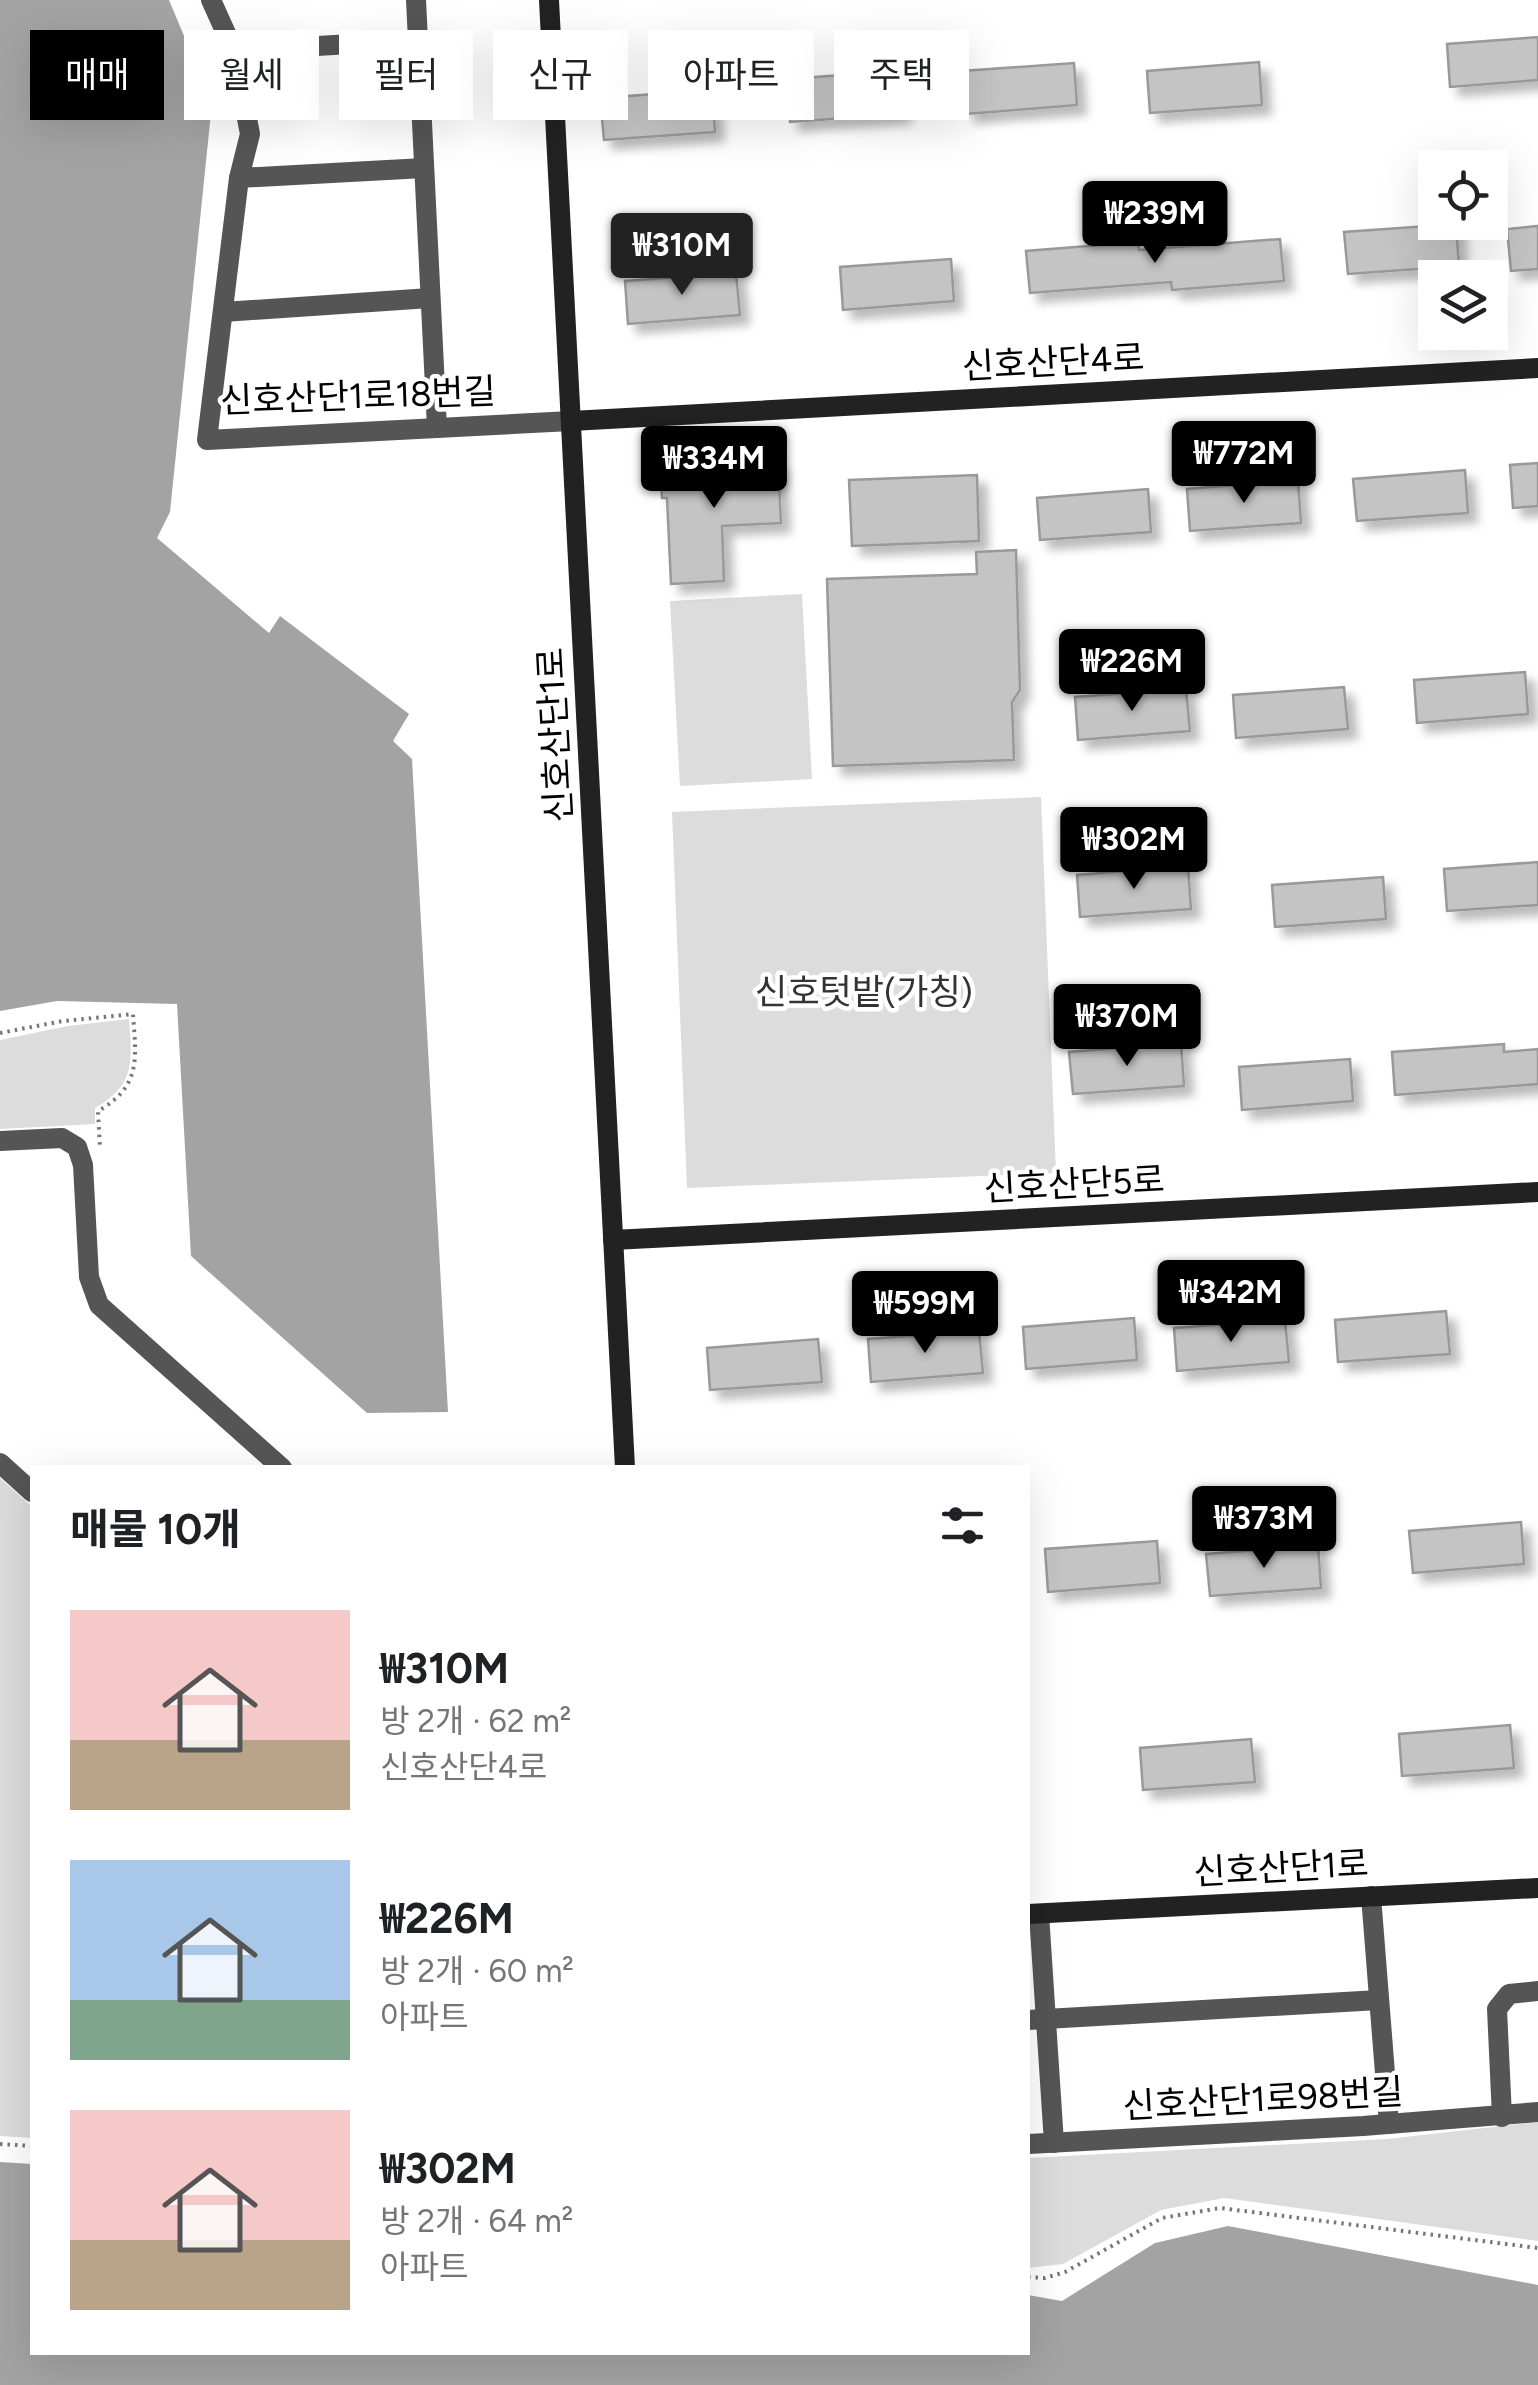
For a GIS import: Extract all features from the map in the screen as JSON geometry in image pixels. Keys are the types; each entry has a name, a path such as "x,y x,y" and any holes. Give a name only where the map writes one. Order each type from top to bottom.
{"main road":[{"name":"신호산단1로","path":"550,0 624,1465"},
{"name":"신호산단4로","path":"571,421 1538,368"},
{"name":"신호산단5로","path":"613,1240 1538,1192"},
{"name":"신호산단1로","path":"1033,1914 1538,1888"}],"street":[{"name":"신호산단1로18번길","path":"211,0 225,30"},
{"path":"416,0 418,30"},
{"name":"신호산단1로18번길","path":"247,120 250,137 239,178 207,440 571,421"},
{"path":"422,120 436,428"},
{"path":"239,178 424,168"},
{"path":"222,312 430,298"},
{"path":"0,1141 62,1138 77,1147 83,1164 88,1277 99,1305 279,1465"},
{"path":"0,1463 30,1490"},
{"path":"1371,1896 1388,2124"},
{"path":"1033,1914 1037,2019 1054,2143"},
{"path":"1502,2117 1497,2009 1509,1994 1538,1991"},
{"path":"1037,2019 1379,2000"},
{"name":"신호산단1로98번길","path":"1030,2144 1538,2112"}],"path":[{"path":"0,1033 133,1014 136,1059 125,1090 98,1111 100,1149"},
{"path":"0,2144 30,2146"},
{"path":"1030,2277 1066,2272 1162,2218 1220,2208 1538,2248"}],"green space":[{"path":"802,594 812,779 680,786 670,601"},
{"name":"신호텃밭(가칭)","path":"1041,797 1056,1173 687,1188 672,812"},
{"path":"129,1019 131,1047 125,1081 95,1108 95,1124 0,1129 0,1040"},
{"path":"0,1478 30,1505 30,2138 0,2136"},
{"path":"1538,2122 1538,2241 1224,2198 1161,2210 1063,2264 1030,2268 1030,2158 1387,2139"}],"shaded area":[{"path":"0,0 169,0 184,36 184,120 210,120 170,512 157,538 269,633 280,616 409,714 393,741 412,759 448,1412 367,1413 191,1256 177,1004 57,1001 0,1011"},
{"path":"0,2162 30,2164 30,2355 1030,2355 1030,2295 1062,2301 1155,2243 1228,2226 1538,2285 1538,2385 0,2385"}],"building":[{"path":"1538,37 1538,80 1450,87 1447,44"},
{"path":"1259,62 1262,105 1150,113 1147,71"},
{"path":"1074,63 1077,105 969,114 969,70"},
{"path":"834,76 834,119 790,122 814,120 814,77"},
{"path":"648,95 648,120 714,120 715,132 604,140 602,120 628,120 628,96"},
{"path":"1538,226 1538,269 1511,271 1508,229"},
{"path":"1418,227 1418,240 1457,240 1459,260 1418,260 1418,269 1348,274 1344,232"},
{"path":"1280,239 1284,281 1172,290 1171,282 1030,293 1026,251 1138,242 1139,250"},
{"path":"951,259 954,301 843,310 840,267"},
{"path":"736,273 740,315 628,324 625,281"},
{"path":"726,458 726,464 778,462 781,523 722,526 724,581 671,584 667,498 662,498 660,461"},
{"path":"1538,463 1538,506 1513,508 1510,465"},
{"path":"1465,470 1468,513 1357,521 1353,479"},
{"path":"977,475 979,541 852,546 849,480"},
{"path":"1298,480 1301,523 1190,531 1187,489"},
{"path":"1148,489 1151,532 1040,540 1037,498"},
{"path":"1016,550 1020,690 1012,702 1014,760 833,766 827,579 977,574 976,552"},
{"path":"1525,672 1528,714 1417,723 1414,680"},
{"path":"1344,687 1348,729 1236,738 1233,695"},
{"path":"1186,689 1190,731 1078,740 1075,697"},
{"path":"1538,862 1538,905 1447,911 1444,869"},
{"path":"1188,866 1191,909 1080,917 1077,875"},
{"path":"1383,877 1386,919 1275,927 1272,885"},
{"path":"1181,1043 1184,1086 1073,1094 1069,1052"},
{"path":"1504,1044 1504,1052 1538,1049 1538,1084 1395,1095 1392,1052"},
{"path":"1350,1059 1353,1101 1242,1110 1239,1067"},
{"path":"1446,1311 1450,1354 1338,1362 1335,1320"},
{"path":"1134,1318 1137,1360 1026,1369 1023,1327"},
{"path":"1285,1320 1289,1362 1177,1371 1174,1328"},
{"path":"979,1331 983,1373 871,1382 868,1339"},
{"path":"818,1339 822,1382 710,1390 707,1348"},
{"path":"1521,1522 1524,1564 1413,1573 1409,1531"},
{"path":"1157,1541 1160,1583 1048,1592 1045,1549"},
{"path":"1318,1545 1321,1588 1210,1596 1206,1554"},
{"path":"1510,1725 1514,1768 1402,1776 1399,1734"},
{"path":"1251,1739 1255,1782 1143,1790 1140,1748"}]}
